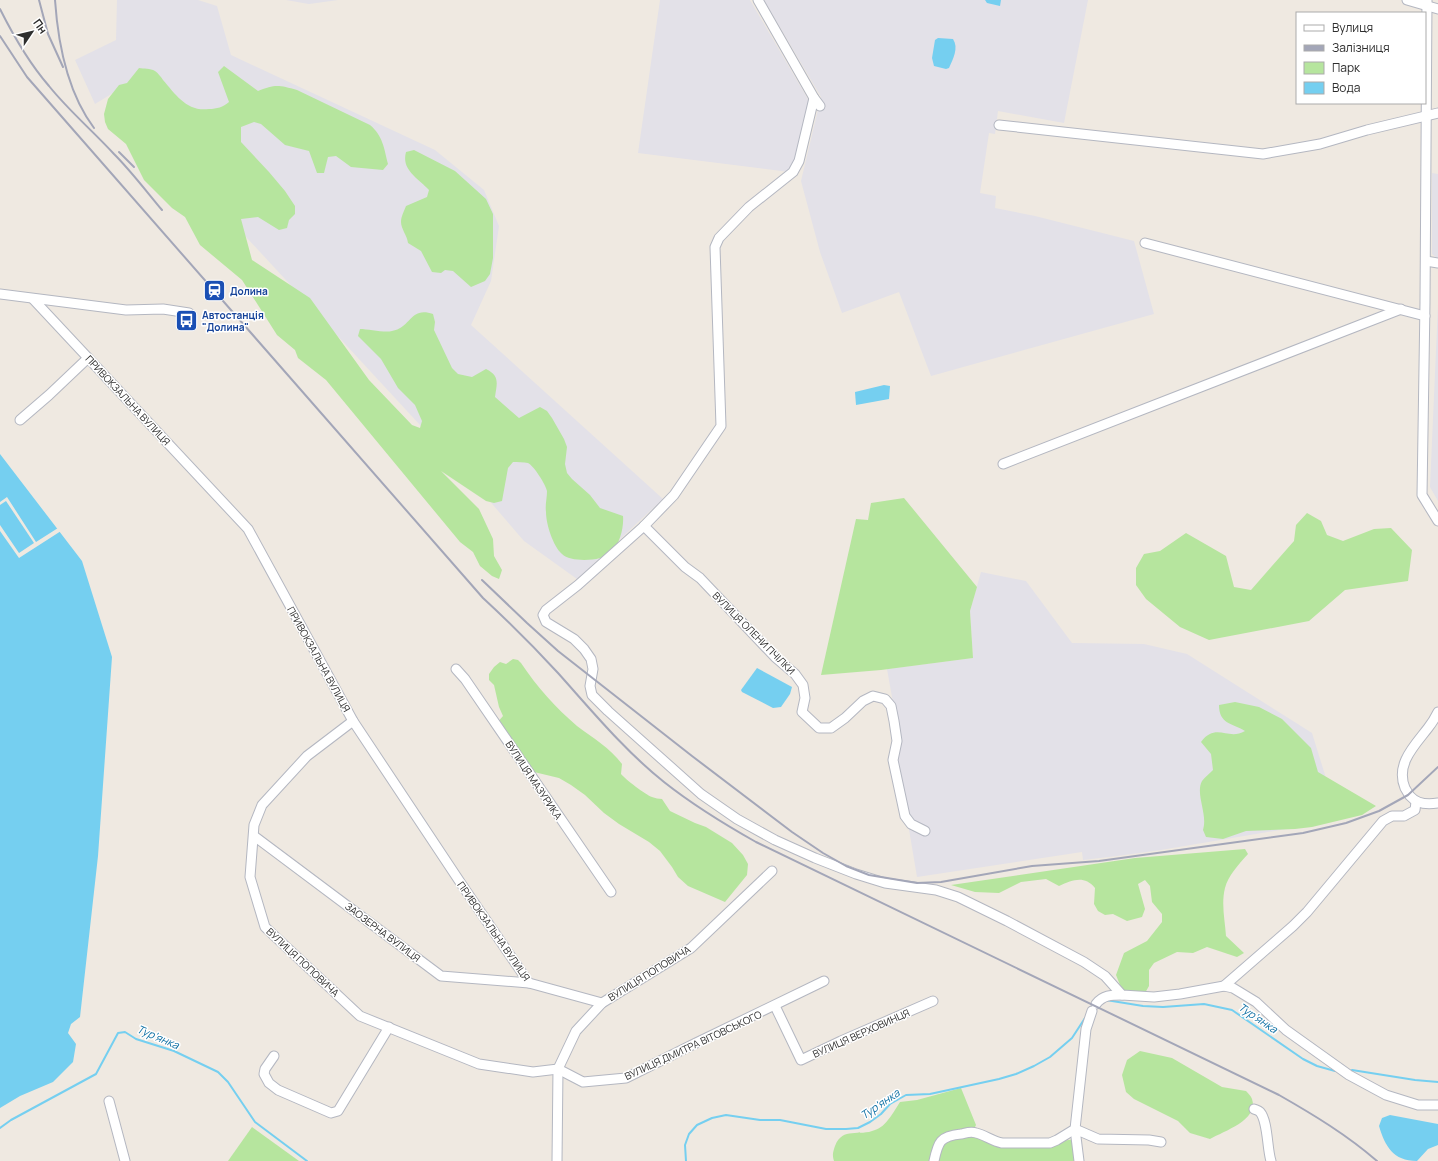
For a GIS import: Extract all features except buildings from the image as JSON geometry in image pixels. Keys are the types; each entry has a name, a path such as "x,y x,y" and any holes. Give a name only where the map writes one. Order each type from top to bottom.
{"street":[{"path":"758,0 820,106"},
{"path":"1407,0 1427,3 1438,9"},
{"path":"1427,3 1426,261 1422,495 1438,521"},
{"path":"814,98 799,161 793,172 749,207 719,238 715,247 721,426 674,495 644,526 578,585 546,610 543,615 546,622 574,638 591,659 593,669 590,686 592,695 701,794 737,819 815,858 856,874 885,883 936,890 958,897 1084,962 1105,976 1122,995"},
{"path":"1000,125 1263,154 1320,144 1368,130 1438,113"},
{"path":"1146,243 1425,316"},
{"path":"1426,261 1438,263"},
{"path":"0,294 126,310 163,309 189,313"},
{"name":"ПРИВОКЗАЛЬНА ВУЛИЦЯ","path":"34,299 248,530 353,721 529,983 602,1003"},
{"path":"1003,464 1401,309"},
{"path":"20,420 88,358"},
{"name":"ВУЛИЦЯ ОЛЕНИ ПЧІЛКИ","path":"644,526 685,567 700,578 775,657 795,674 803,685 805,698 802,712 819,728 831,728 845,718 863,701 874,696 885,699 891,706 894,722 897,741 893,760 905,816 911,824 925,830"},
{"name":"ВУЛИЦЯ МАЗУРИКА","path":"456,669 465,679 611,892"},
{"path":"1438,712 1430,727 1411,749 1405,760 1402,772 1403,782 1408,794 1416,802 1433,804 1438,803"},
{"name":"ВУЛИЦЯ ПОПОВИЧА","path":"353,721 307,756 262,805 254,825 250,878 265,927 360,1016 479,1064 533,1072 558,1069"},
{"path":"1224,986 1307,912 1383,822 1392,816 1404,816 1411,813 1415,810 1416,802"},
{"name":"ЗАОЗЕРНА ВУЛИЦЯ","path":"254,836 441,976 529,983"},
{"name":"ВУЛИЦЯ ПОПОВИЧА","path":"557,1161 558,1069 576,1031 602,1003 691,948 772,870"},
{"name":"ВУЛИЦЯ ДМИТРА ВІТОВСЬКОГО","path":"558,1069 584,1082 626,1078 824,981"},
{"path":"1079,1161 1075,1129 1086,1029 1098,1000 1106,995 1154,997 1224,986 1233,988 1256,1002 1286,1030 1350,1075 1386,1095 1418,1105 1438,1105"},
{"name":"ВУЛИЦЯ ВЕРХОВИНЦЯ","path":"774,1006 801,1060 933,1001"},
{"path":"274,1056 264,1074 269,1083 278,1090 331,1113 338,1111 389,1027"},
{"path":"109,1101 125,1161"},
{"path":"1254,1109 1260,1112 1263,1121 1268,1139 1268,1152 1271,1161"},
{"path":"1075,1129 1098,1139 1149,1140 1161,1142"},
{"path":"934,1161 940,1141 945,1137 952,1135 974,1132 995,1142 1002,1143 1050,1142 1057,1140 1075,1129"}],"shaded area":[{"path":"117,0 198,0 217,6 231,55 435,150 484,190 499,226 491,281 471,325 663,499 577,579 524,541 481,491 113,93 95,104 75,60 116,40"},
{"path":"286,0 338,0 309,4"},
{"path":"660,0 750,0 809,101 795,160 789,172 638,153"},
{"path":"764,0 1088,0 1064,123 998,111 995,134 989,133 980,193 996,196 995,208 1035,216 1134,241 1154,314 931,376 899,292 842,313 820,252 801,181 821,97"},
{"path":"1432,173 1438,174 1438,259 1432,254"},
{"path":"1438,305 1438,501 1430,487"},
{"path":"981,572 1026,581 1072,643 1144,644 1187,654 1312,733 1339,820 1117,856 1083,860 1082,852 917,877 897,758 900,742 887,669 973,658 970,611"}],"green space":[{"path":"224,66 258,91 277,86 297,90 370,125 378,133 388,164 383,170 351,167 336,156 328,157 324,173 317,173 309,151 285,145 261,124 254,122 241,127 241,142 269,172 295,206 295,214 289,220 287,228 279,230 258,217 241,219 252,260 310,298 369,380 412,425 420,428 422,421 415,405 398,388 381,359 358,336 360,329 385,332 392,331 403,326 415,315 425,312 433,314 435,322 434,330 452,368 458,374 472,377 486,369 494,374 496,377 495,397 519,418 540,407 547,411 564,439 567,447 565,464 567,473 590,495 600,508 623,516 621,535 617,545 611,553 601,558 587,560 572,559 562,554 553,540 547,522 546,488 542,480 528,463 513,462 508,468 502,501 494,503 486,501 441,471 479,509 493,539 494,556 502,570 499,579 492,576 480,566 473,552 460,542 326,380 298,358 295,350 277,335 242,280 200,245 185,217 172,208 144,180 126,144 108,129 104,114 108,99 119,85 127,83 139,68 151,69 156,72 177,97 188,105 201,109 217,108 229,102 218,72"},
{"path":"414,150 455,171 486,199 493,214 493,258 490,274 485,281 471,287 453,271 445,270 441,273 432,272 421,251 408,243 401,225 401,220 406,206 427,197 429,190 408,169 406,164 406,152"},
{"path":"904,498 977,587 970,611 973,658 881,670 821,675 856,519 868,520 871,503"},
{"path":"1307,513 1321,521 1327,535 1343,541 1374,529 1391,528 1412,550 1408,581 1345,590 1309,621 1209,640 1180,627 1146,599 1136,585 1136,568 1144,554 1160,551 1186,533 1226,556 1234,587 1251,590 1294,541 1296,525"},
{"path":"513,659 518,660 521,663 540,689 562,712 577,726 607,748 617,758 622,764 621,774 649,796 662,799 670,811 706,827 732,843 743,855 748,864 747,875 725,902 688,886 678,877 660,851 649,842 604,813 585,795 571,785 559,778 534,772 496,724 503,716 499,707 494,685 489,680 489,674 500,662 506,664"},
{"path":"1235,702 1259,707 1282,719 1311,748 1318,772 1376,806 1362,815 1312,827 1246,831 1223,839 1206,837 1203,830 1204,817 1200,786 1202,781 1213,770 1211,754 1201,742 1206,736 1212,733 1239,734 1245,731 1227,722 1221,716 1219,705"},
{"path":"1245,849 1248,854 1234,870 1229,879 1225,888 1223,900 1226,936 1244,953 1237,957 1207,947 1193,953 1177,952 1154,963 1149,970 1149,986 1145,993 1137,994 1122,990 1116,975 1124,953 1147,941 1162,922 1162,914 1152,902 1150,886 1145,880 1138,884 1145,909 1142,917 1127,921 1113,914 1105,915 1098,911 1094,904 1095,888 1087,881 1078,880 1059,886 1046,879 1021,882 999,893 975,892 951,885 1135,858"},
{"path":"1140,1051 1172,1058 1222,1087 1246,1091 1252,1099 1253,1106 1250,1113 1239,1124 1210,1139 1190,1133 1178,1121 1134,1099 1126,1092 1122,1075 1127,1060"},
{"path":"961,1088 976,1125 974,1129 991,1141 1062,1141 1075,1139 1078,1161 834,1161 833,1154 835,1146 842,1136 852,1133 869,1132 883,1126 900,1102 917,1100"},
{"path":"252,1127 299,1161 228,1161"}],"water":[{"path":"985,0 1001,0 1000,6 987,3"},
{"path":"938,38 953,39 955,42 954,57 949,68 946,69 934,66 932,58 935,40"},
{"path":"884,385 890,386 889,399 856,405 855,392"},
{"path":"0,454 82,561 112,657 98,856 80,1017 71,1024 68,1033 76,1044 73,1062 53,1082 20,1096 0,1108"},
{"path":"757,668 792,687 790,694 781,707 773,708 742,692 741,690"},
{"path":"1390,1115 1438,1124 1438,1145 1428,1149 1417,1161 1402,1158 1396,1155 1387,1146 1379,1126 1382,1118"}],"pier":[{"path":"7,497 36,542 58,528 61,531 19,558 0,531 0,525 19,553 34,543 6,501 0,505 0,502"}],"waterway":[{"name":"Тур'янка","path":"1106,1000 1143,1006 1163,1007 1204,1004 1232,1010 1303,1059 1317,1066 1335,1071"},
{"name":"Тур'янка","path":"686,1161 685,1145 689,1134 697,1125 712,1118 726,1115 760,1120 780,1120 826,1129 858,1128 870,1122 881,1114 890,1104 906,1095 930,1094 999,1079 1016,1074 1034,1066 1050,1057 1072,1038 1085,1018"},
{"name":"Тур'янка","path":"0,1128 11,1120 96,1074 118,1033 125,1032 136,1039 174,1051 218,1072 228,1082 255,1122 307,1161"},
{"name":"Тур'янка","path":"1352,1070 1438,1082"}],"railway":[{"path":"39,0 48,34 63,67"},
{"path":"55,0 56,17 66,67 77,99 94,128"},
{"path":"0,9 22,49 42,77 65,104 126,167 162,210"},
{"path":"0,36 27,77 483,598 540,654 622,744 664,782 686,799 756,842 1279,1095 1330,1126 1377,1161"},
{"path":"119,152 134,167"},
{"path":"482,580 558,651 692,756 792,832 823,853 846,866 869,875 917,883 941,882 1032,866 1099,861 1303,833 1346,823 1379,811 1408,795 1438,767"}],"place":[{"name":"Долина","path":"215,291"},
{"name":"Автостанція \"Долина\"","path":"186,321"}]}
